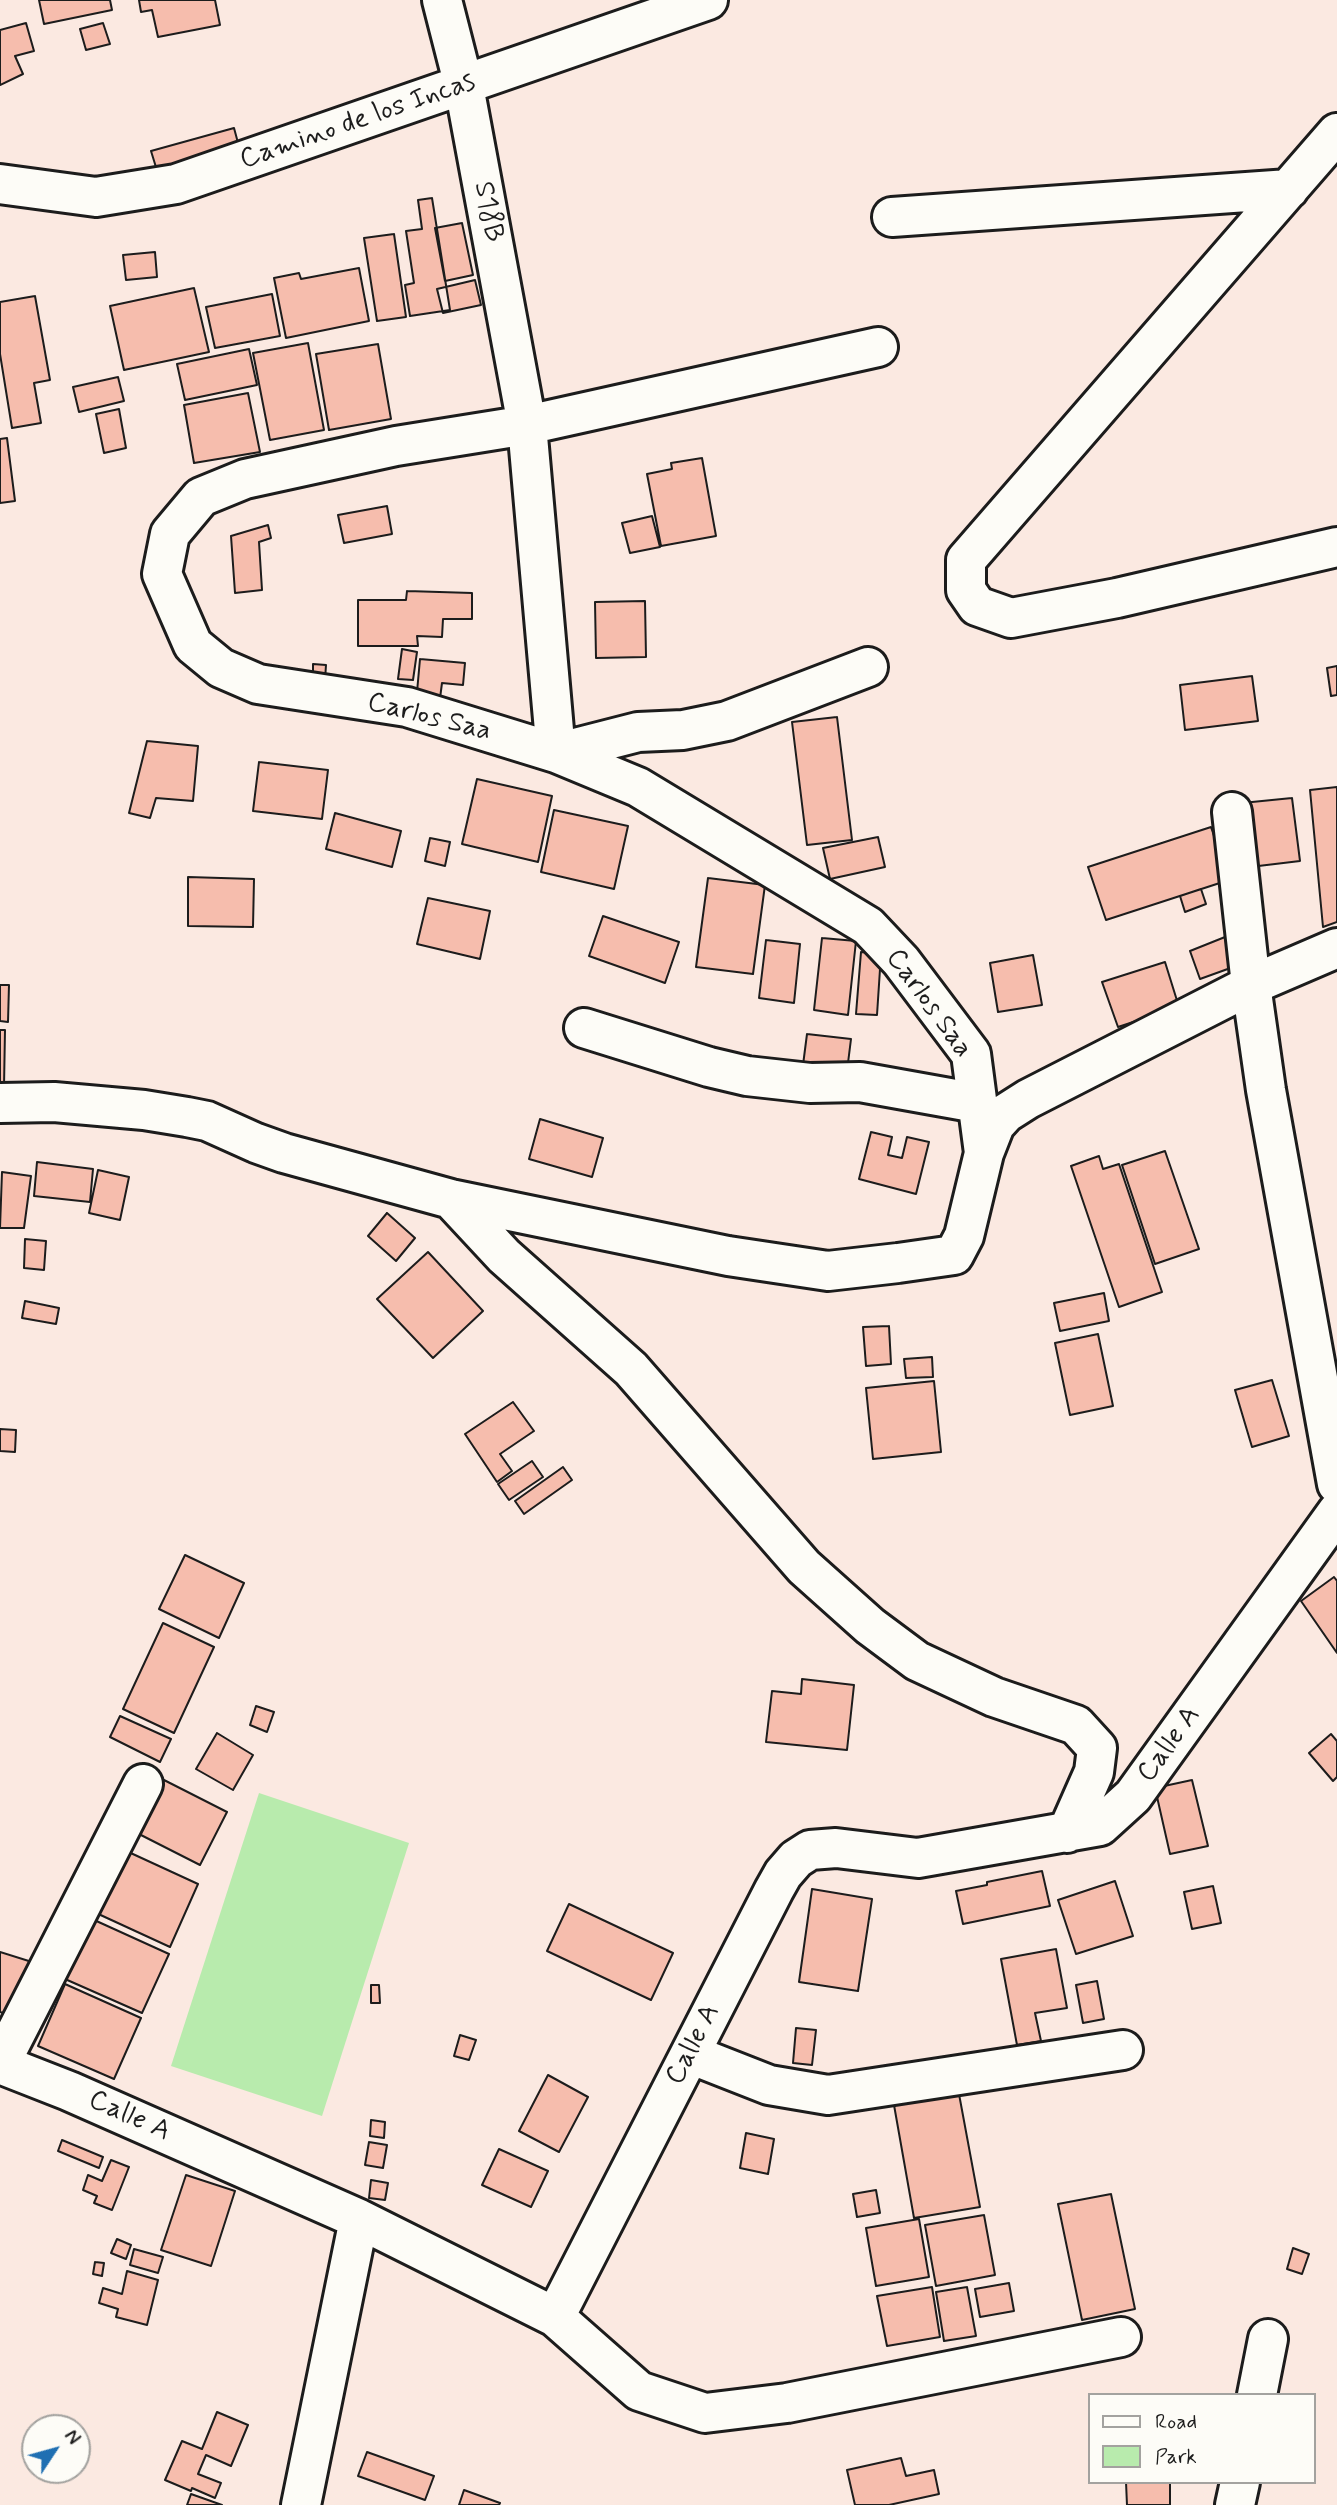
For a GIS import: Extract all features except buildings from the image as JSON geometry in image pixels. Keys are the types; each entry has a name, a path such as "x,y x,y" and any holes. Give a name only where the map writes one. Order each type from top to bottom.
{"street":[{"name":"S18B","path":"442,0 464,86 527,425 556,753"},
{"name":"Camino de los Incas","path":"0,184 96,197 176,184 708,0"},
{"path":"1337,133 966,560 966,590 977,606 1011,618 1117,598 1337,547"},
{"path":"892,217 1289,189"},
{"name":"Carlos Saa","path":"878,347 527,425 396,446 245,479 201,497 170,534 162,574 192,645 221,668 258,684 407,708 556,753 638,787 868,926 901,961 971,1054 984,1153"},
{"path":"556,753 638,732 683,730 727,721 868,667"},
{"path":"1232,812 1251,985 1266,1090 1337,1483"},
{"path":"0,1103 54,1102 187,1116 208,1121 284,1153 451,1199 728,1256 828,1271 954,1255 964,1236 984,1153 995,1125 1006,1113 1028,1099 1251,985 1337,948"},
{"path":"584,1028 709,1067 747,1076 810,1083 860,1082 977,1103"},
{"path":"451,1199 504,1256 631,1370 804,1567 870,1626 917,1661 994,1697 1076,1725 1097,1748 1094,1772 1067,1833"},
{"name":"Calle A","path":"0,2064 69,2091 359,2219 555,2317 783,1874 796,1860 810,1850 836,1848 918,1858 1100,1826 1133,1796 1337,1512"},
{"path":"0,2064 142,1784"},
{"path":"690,2054 769,2085 828,2095 1123,2050"},
{"path":"301,2505 359,2219"},
{"path":"555,2317 639,2391 705,2413 787,2403 1121,2337"},
{"path":"1257,2393 1268,2339"},
{"path":"1235,2505 1240,2484"}],"green space":[{"path":"259,1793 409,1843 322,2116 171,2066"}]}
